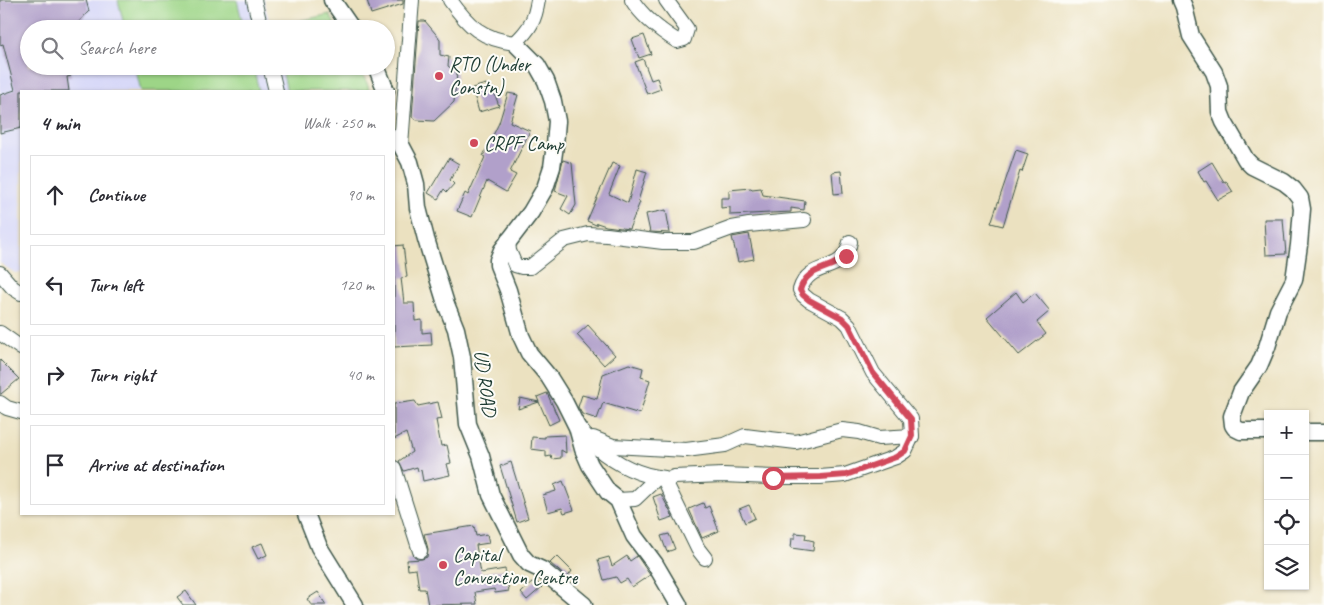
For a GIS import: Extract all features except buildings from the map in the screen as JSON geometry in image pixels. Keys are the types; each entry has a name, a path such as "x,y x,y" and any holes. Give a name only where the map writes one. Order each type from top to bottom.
{"main road":[{"path":"332,0 346,20"},
{"path":"1181,0 1191,36 1214,72 1220,86 1220,112 1224,122 1246,160 1252,166 1284,182 1300,198 1302,209 1294,280 1278,311 1259,366 1240,392 1232,416 1232,424 1241,431 1264,431"},
{"path":"515,43 537,65 546,81 554,101 557,121 552,167 545,188 531,212 508,240 498,260 498,265 508,290 521,336 529,354 549,377 564,401 580,429 583,449 590,465 608,492 618,500 634,536 655,564 679,605"},
{"path":"380,75 386,90"},
{"name":"UD ROAD","path":"398,142 410,162 414,176 418,208 426,239 446,304 456,329 462,357 468,424 481,456 491,495 521,555 526,561 542,570 584,605"},
{"path":"1309,432 1324,432"},
{"path":"306,515 319,547 355,605"}],"street":[{"path":"254,0 259,20"},
{"path":"398,142 412,0"},
{"path":"450,0 475,30 499,41 515,43 526,32 536,16 538,0"},
{"path":"632,0 648,18 670,36 677,40 684,39 687,29 666,0"},
{"path":"272,75 276,90"},
{"path":"508,240 509,252 515,265 530,267 564,240 588,234 606,234 663,242 694,242 732,228 804,220"},
{"path":"580,429 595,446 630,469 661,479 723,475 773,478 846,475 896,457 905,451 912,436 911,419 873,373 849,325 842,318 809,300 800,290 803,280 810,273 842,260 849,249 850,242"},
{"path":"0,273 20,292"},
{"path":"0,333 20,347"},
{"path":"0,403 7,408 20,412"},
{"path":"580,429 602,443 613,446 686,450 725,445 745,436 796,442 842,430 859,432 879,438 912,436"},
{"path":"395,471 420,551"},
{"path":"618,500 635,499 661,479"},
{"path":"661,479 698,549 705,558"}],"shaded area":[{"path":"0,0 264,0 269,20 20,20 20,75 283,75 287,90 20,90 20,272 15,273 0,263"}],"green space":[{"path":"118,0 237,0 242,20 123,20"},
{"path":"330,14 333,20 303,20"},
{"path":"137,75 255,75 259,90 141,90"},
{"path":"283,75 363,75 369,90 287,90"}],"place":[{"name":"RTO (Under Constn)","path":"439,76"},
{"name":"CRPF Camp","path":"474,143"},
{"name":"Capital Convention Centre","path":"443,565"}],"route":[{"path":"773,478 846,475 896,457 905,451 912,436 911,419 873,373 849,325 842,318 809,300 800,290 803,280 810,273 835,264 846,256"}]}
